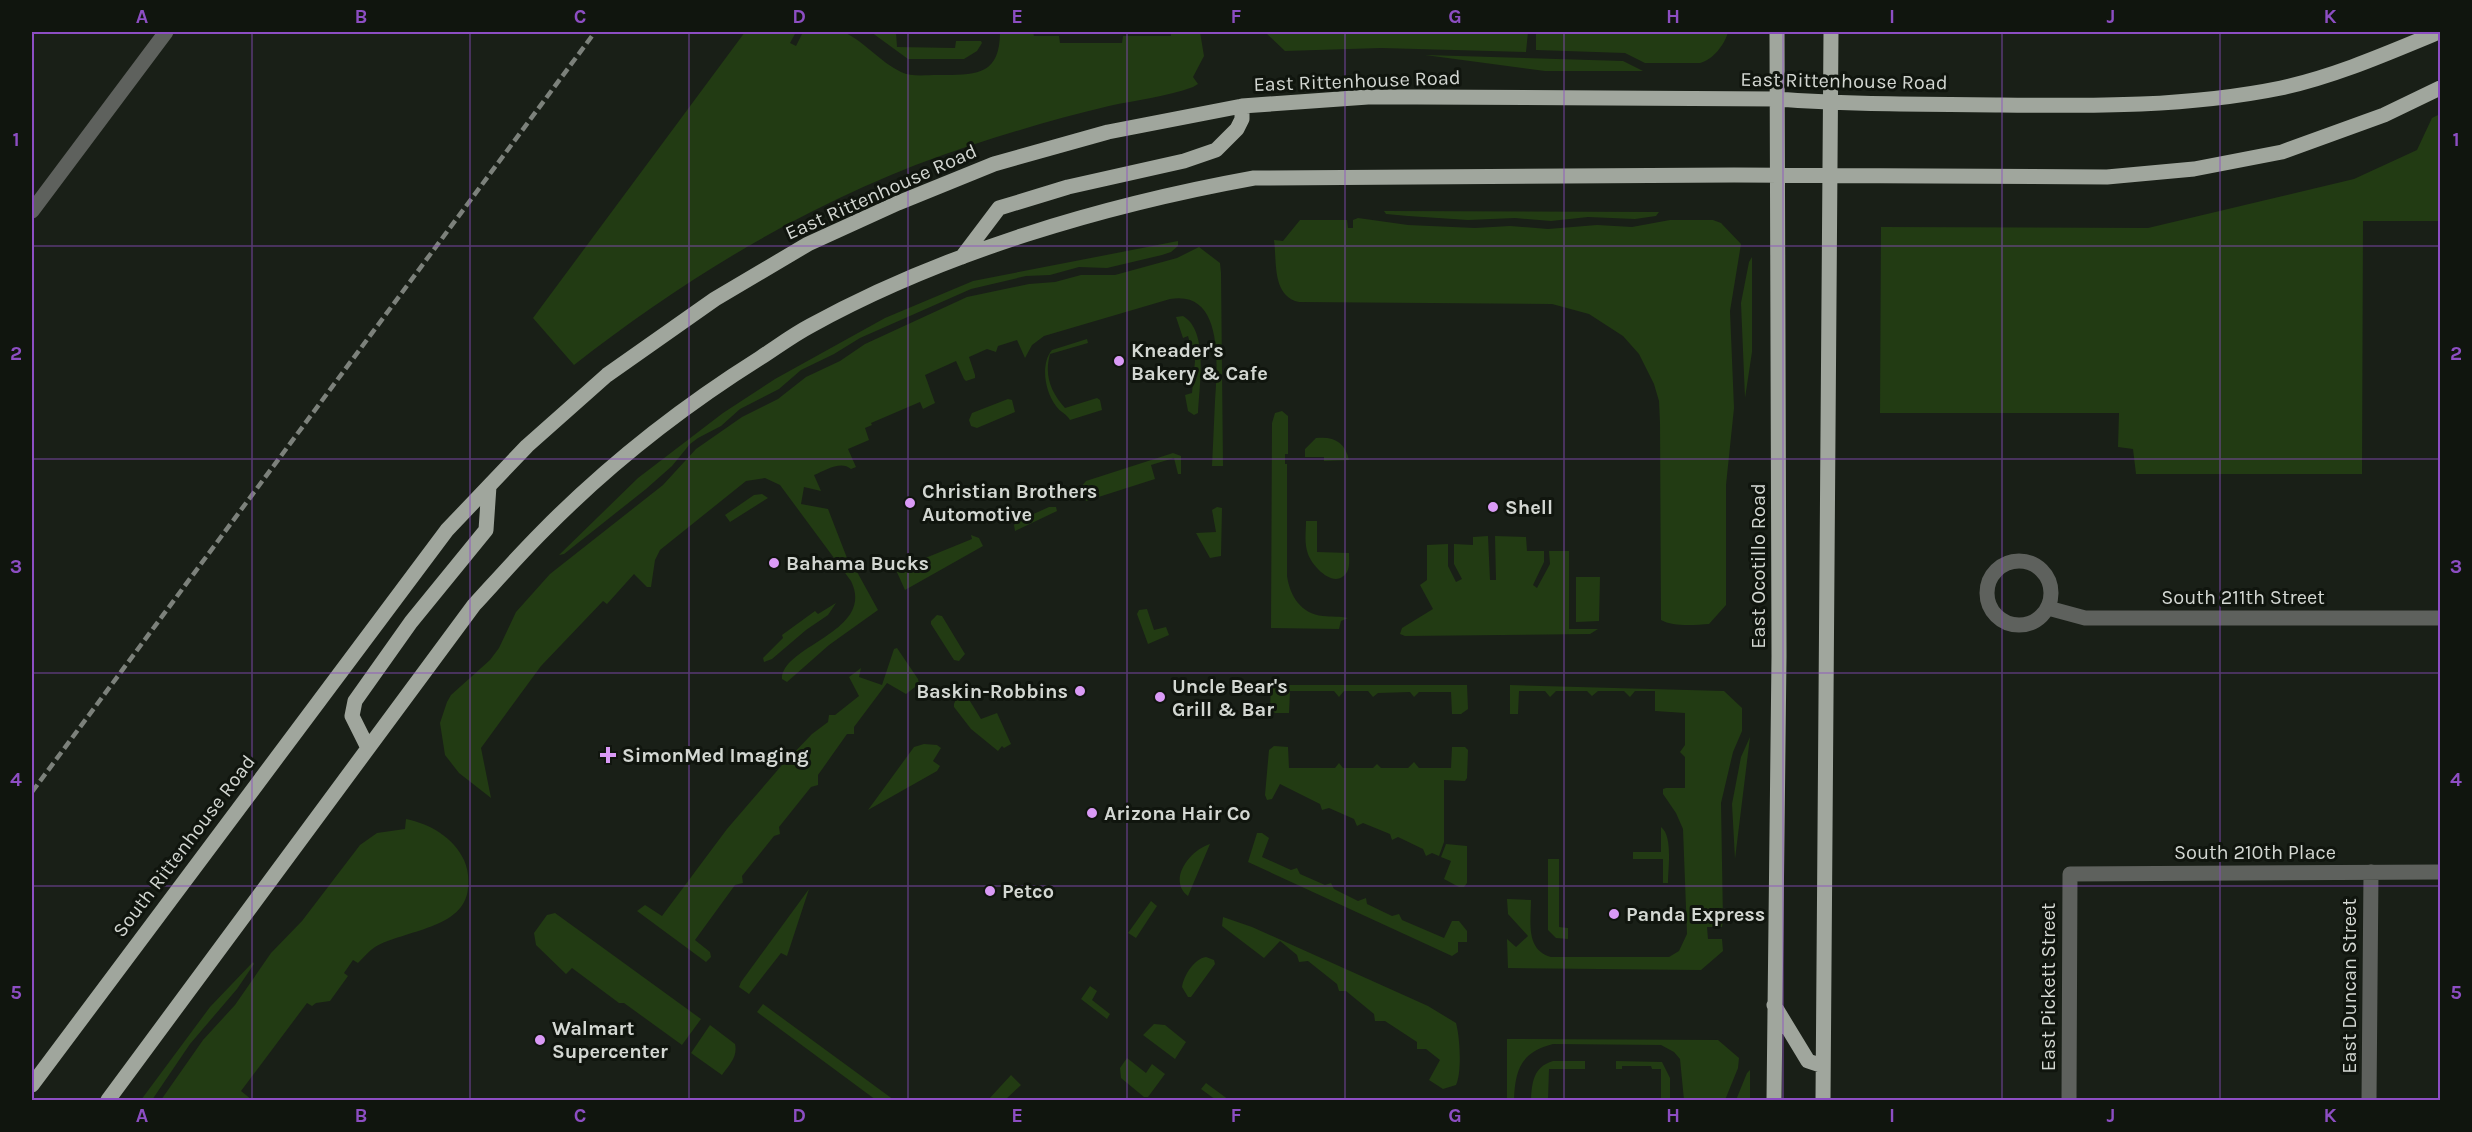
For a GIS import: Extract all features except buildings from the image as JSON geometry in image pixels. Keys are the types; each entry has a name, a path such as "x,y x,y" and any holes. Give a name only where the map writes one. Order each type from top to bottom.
{"main road":[{"name":"East Ocotillo Road","path":"1774,1101 1779,656 1777,32"},
{"path":"1823,1101 1831,32"},
{"name":"East Rittenhouse Road","path":"369,632 447,530 527,446 607,375 715,299 808,244 898,203 994,164 1108,132 1242,106 1368,97 1777,99 1831,103 2125,106 2205,101 2282,87 2364,63 2439,32"},
{"path":"108,1101 482,596 544,530 626,454 721,383 810,326 927,270 1057,225 1178,192 1254,178 1779,175 2107,177 2193,169 2282,153 2384,115 2440,88"},
{"path":"962,257 999,208 1068,187 1184,161 1216,150 1237,129 1242,119 1242,106"},
{"path":"368,748 352,716 355,701 411,622 486,530 489,486"},
{"name":"South Rittenhouse Road","path":"32,1085 369,632"},
{"path":"1774,1005 1808,1061 1823,1066"}],"street":[{"path":"32,211 166,32"},
{"path":"2023,562 2032,564 2041,570 2051,588 2048,608 2032,623 2021,626 2000,620 1988,602 1987,591 1990,580 2004,565 2023,562"},
{"name":"South 211th Street","path":"2048,608 2085,618 2440,618"},
{"name":"East Duncan Street","path":"2369,1101 2371,872"},
{"name":"South 210th Place","path":"2070,874 2440,872"},
{"name":"East Pickett Street","path":"2069,1101 2070,874"}],"green space":[{"path":"824,30 844,32 893,68 905,74 914,75 962,75 982,70 995,58 999,47 1000,32 1033,32 1034,36 1059,36 1060,43 1122,43 1123,36 1171,36 1171,32 1200,32 1204,56 1193,77 1198,84 1193,87 1074,115 969,146 916,165 812,211 713,267 619,331 574,365 533,318 745,32 796,32 790,43 796,46 803,32"},
{"path":"871,32 896,32 897,47 955,48 956,41 981,41 982,43 977,51 964,59 908,59"},
{"path":"1265,32 1528,32 1526,52 1381,48 1285,51"},
{"path":"1536,32 1728,32 1718,51 1700,63 1645,63 1625,53 1536,50"},
{"path":"1425,55 1623,61 1643,71 1545,71"},
{"path":"2440,114 2440,221 2363,221 2362,474 2136,474 2133,449 2118,447 2119,413 1880,413 1881,227 2148,228 2354,179 2417,150 2432,118"},
{"path":"1384,211 1659,212 1656,216 1635,219 1588,217 1551,221 1515,218 1468,220 1386,214"},
{"path":"1358,218 1408,225 1475,228 1510,226 1548,229 1597,225 1632,227 1670,220 1713,220 1721,223 1741,244 1730,311 1734,408 1726,485 1726,605 1709,624 1678,625 1661,620 1659,401 1654,384 1639,354 1623,336 1589,314 1552,304 1299,302 1290,299 1280,286 1274,240 1283,241 1300,220 1347,220 1348,228 1353,228 1353,220"},
{"path":"1178,241 1178,246 1171,252 1107,268 1079,267 1050,275 1026,276 971,289 860,338 801,370 779,389 740,409 721,426 698,438 646,489 564,554 559,555 638,478 723,413 775,379 885,318 973,281"},
{"path":"1199,247 1220,263 1223,466 1212,466 1217,370 1214,334 1209,318 1201,306 1188,299 1170,299 1044,336 1032,345 1025,358 1017,340 998,346 996,352 987,349 969,357 975,378 966,381 956,361 925,375 935,403 923,409 920,402 871,423 872,425 865,428 869,440 848,449 856,467 851,469 843,465 814,475 821,491 804,487 801,504 828,509 847,558 878,610 829,645 787,682 782,679 786,667 840,625 851,613 855,598 851,581 780,485 765,478 746,481 660,550 655,560 651,587 647,587 634,574 607,604 603,601 541,666 481,748 491,798 459,773 445,755 440,723 447,702 451,695 490,660 499,648 516,612 550,574 663,485 696,449 742,417 778,399 806,377 840,361 865,344 967,297 1029,284 1055,282 1081,275 1115,275 1177,258"},
{"path":"1752,257 1752,352 1745,398 1741,303"},
{"path":"1183,316 1191,323 1196,334 1201,360 1198,413 1194,415 1188,411 1185,395 1192,393 1195,361 1188,336 1183,338 1176,317"},
{"path":"1087,339 1088,343 1050,354 1048,362 1050,383 1065,408 1097,398 1100,400 1102,410 1070,420 1058,408 1049,393 1045,378 1046,363 1048,356 1052,350"},
{"path":"1008,399 1012,400 1015,412 977,428 971,426 969,420 972,413"},
{"path":"1282,411 1288,416 1288,454 1285,454 1285,464 1287,464 1287,576 1294,597 1303,608 1315,615 1348,618 1341,621 1339,629 1271,628 1272,423 1275,413"},
{"path":"1316,438 1328,438 1338,442 1345,449 1349,460 1324,461 1324,457 1305,457 1305,449"},
{"path":"1173,453 1181,456 1181,474 1178,474 1174,458 1151,465 1155,479 1086,501 1081,487 1086,481"},
{"path":"762,494 768,498 730,522 725,515 754,495"},
{"path":"1049,507 1056,507 1057,511 1015,531 1016,522"},
{"path":"1217,507 1222,508 1221,556 1210,558 1196,533 1216,532 1212,510"},
{"path":"1306,521 1317,521 1317,552 1349,553 1348,570 1342,577 1336,579 1324,575 1310,559 1306,546"},
{"path":"971,535 979,538 983,546 905,590 896,570 972,539"},
{"path":"1488,536 1490,580 1496,580 1495,536 1526,537 1527,551 1544,551 1544,562 1533,585 1537,588 1550,564 1549,551 1569,551 1569,629 1598,629 1590,634 1405,636 1400,634 1402,628 1433,609 1420,585 1427,580 1427,545 1448,544 1448,566 1456,582 1462,579 1454,564 1454,544 1473,545 1473,537"},
{"path":"1576,577 1600,577 1599,621 1576,622"},
{"path":"836,603 828,615 772,659 764,662 763,658 783,638 782,635 815,611 818,614"},
{"path":"1147,609 1154,630 1166,627 1169,635 1148,644 1137,614 1139,610"},
{"path":"937,615 942,616 965,654 959,661 954,660 931,624"},
{"path":"897,648 919,684 906,694 887,683 854,727 854,734 847,734 818,775 818,785 811,787 779,827 780,834 774,836 742,876 743,883 735,885 695,940 710,952 711,957 706,962 637,911 645,905 662,916 727,829 782,765 782,757 789,758 812,734 828,722 829,715 835,715 859,696 849,677 861,668 859,677 882,685 894,649"},
{"path":"1271,685 1467,685 1468,709 1461,714 1452,714 1451,692 1419,692 1414,697 1410,692 1378,693 1373,697 1368,691 1344,691 1339,697 1334,691 1290,691 1289,713 1275,713 1270,708"},
{"path":"1510,685 1724,691 1742,708 1742,731 1733,752 1721,803 1723,921 1722,927 1707,927 1708,939 1722,939 1723,951 1701,970 1508,968 1507,939 1516,947 1528,936 1508,914 1507,899 1531,900 1530,925 1533,941 1537,948 1551,957 1669,957 1679,951 1687,934 1683,829 1676,813 1663,794 1663,789 1666,788 1685,788 1685,757 1680,752 1685,745 1685,713 1655,711 1655,691 1635,691 1630,697 1624,691 1598,691 1592,696 1587,691 1556,691 1550,697 1545,691 1519,691 1518,714 1510,714"},
{"path":"965,693 981,719 997,713 1011,744 1004,748 1002,746 998,751 971,729 954,707 956,699"},
{"path":"1750,737 1735,859 1732,804 1741,757"},
{"path":"924,744 937,745 941,748 933,761 940,766 937,771 868,810 914,747"},
{"path":"1274,746 1288,747 1289,768 1335,768 1339,763 1343,768 1373,768 1377,764 1381,768 1408,768 1414,762 1419,768 1451,768 1452,747 1465,747 1468,750 1467,778 1465,781 1444,780 1444,842 1439,856 1432,853 1426,856 1423,849 1398,837 1392,840 1390,834 1363,823 1357,826 1354,819 1329,808 1322,810 1320,804 1280,784 1272,799 1267,800 1265,795 1269,750"},
{"path":"406,819 424,824 440,833 454,845 464,860 468,874 468,888 464,902 456,912 445,920 375,947 358,963 353,960 344,973 348,976 330,1001 316,1003 312,1006 307,1003 241,1091 252,1100 161,1100 203,1040 235,1005 271,953 302,921 360,845 377,833 405,829"},
{"path":"1661,827 1665,831 1668,845 1668,883 1663,883 1663,859 1633,859 1633,852 1661,852"},
{"path":"1257,833 1262,833 1269,838 1262,857 1291,870 1297,868 1300,874 1325,885 1331,883 1334,889 1358,901 1366,898 1367,904 1392,916 1399,914 1402,920 1444,938 1452,921 1459,921 1467,931 1467,942 1458,942 1458,952 1452,956 1248,862"},
{"path":"1210,844 1188,896 1182,889 1180,874 1195,852"},
{"path":"1446,844 1467,846 1467,883 1464,887 1459,887 1444,879 1451,861 1441,857"},
{"path":"1548,859 1559,859 1559,927 1568,928 1568,939 1556,938 1548,930"},
{"path":"809,889 787,956 781,953 749,994 739,987 741,982"},
{"path":"1151,901 1157,906 1136,938 1128,933"},
{"path":"555,913 701,1019 682,1045 572,968 566,974 536,945 534,933 547,915"},
{"path":"1223,917 1252,927 1428,1006 1456,1023 1460,1055 1456,1085 1443,1089 1429,1080 1440,1060 1426,1049 1417,1049 1417,1042 1385,1021 1375,1021 1374,1014 1346,991 1339,991 1337,984 1308,961 1299,962 1297,955 1280,941 1264,958 1222,926"},
{"path":"1206,957 1214,960 1215,964 1191,997 1188,997 1182,987 1185,978 1197,961"},
{"path":"253,962 254,964 237,989 190,1044 152,1100 141,1100 210,1007"},
{"path":"1090,986 1097,991 1092,1000 1110,1014 1107,1019 1081,999"},
{"path":"763,1004 894,1100 876,1100 757,1012"},
{"path":"1154,1024 1165,1025 1186,1042 1175,1059 1143,1035"},
{"path":"710,1025 735,1044 734,1057 722,1075 691,1053"},
{"path":"1507,1039 1718,1040 1739,1058 1738,1068 1725,1100 1684,1100 1680,1059 1674,1052 1661,1045 1553,1044 1542,1047 1527,1057 1518,1071 1514,1100 1507,1100"},
{"path":"1127,1058 1146,1073 1152,1064 1165,1074 1148,1097 1144,1097 1121,1078 1120,1068"},
{"path":"1553,1061 1585,1061 1585,1069 1549,1069 1548,1100 1531,1100 1535,1076 1541,1067"},
{"path":"1616,1061 1662,1062 1670,1078 1670,1100 1661,1100 1661,1069 1652,1069 1651,1066 1622,1066 1622,1069 1616,1069"},
{"path":"1750,1070 1750,1100 1736,1100 1747,1073"},
{"path":"1011,1075 1021,1085 1005,1100 988,1100"},
{"path":"1206,1083 1229,1100 1216,1100 1201,1089"}],"railway":[{"path":"32,792 595,32"}],"place":[{"name":"Kneader's Bakery & Cafe","path":"1119,361"},
{"name":"Christian Brothers Automotive","path":"910,503"},
{"name":"Shell","path":"1493,507"},
{"name":"Bahama Bucks","path":"774,563"},
{"name":"Baskin-Robbins","path":"1080,691"},
{"name":"Uncle Bear's Grill & Bar","path":"1160,697"},
{"name":"SimonMed Imaging","path":"608,755"},
{"name":"Arizona Hair Co","path":"1092,813"},
{"name":"Petco","path":"990,891"},
{"name":"Panda Express","path":"1614,914"},
{"name":"Walmart Supercenter","path":"540,1040"}]}
